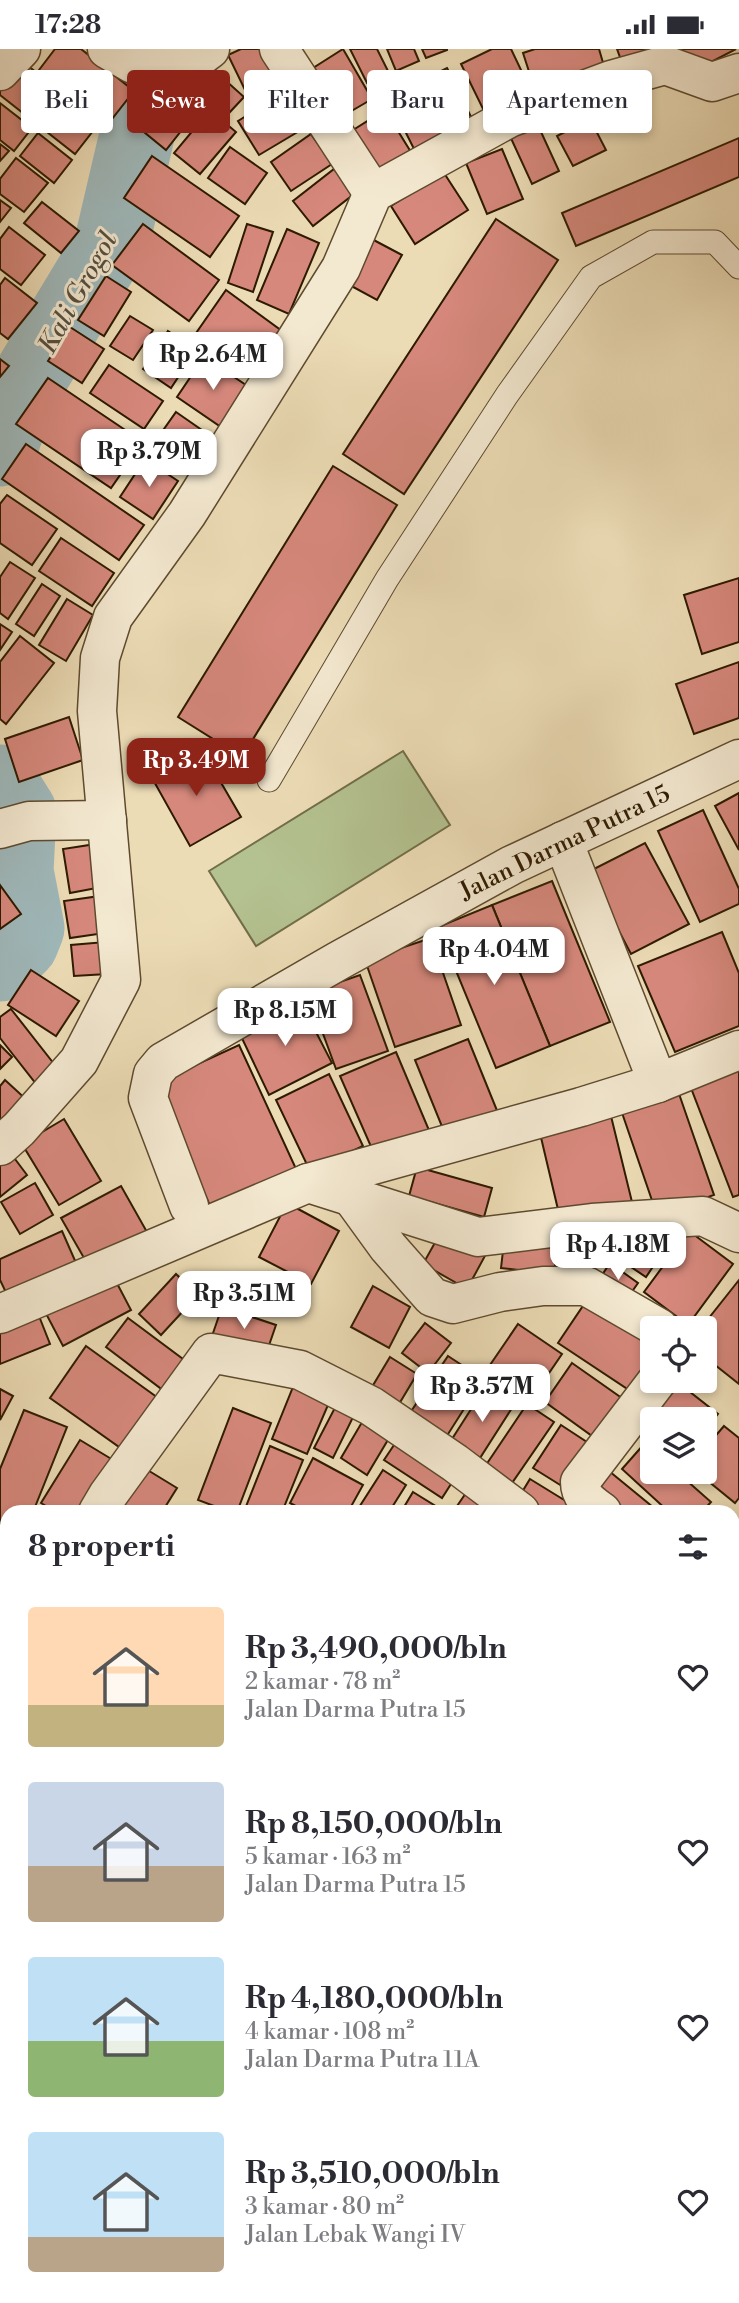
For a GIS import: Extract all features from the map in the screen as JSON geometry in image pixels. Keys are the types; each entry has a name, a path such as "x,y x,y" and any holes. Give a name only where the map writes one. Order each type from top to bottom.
{"street":[{"path":"0,71 21,49"},
{"path":"279,49 373,193"},
{"path":"120,56 193,58"},
{"path":"0,1146 19,1129 79,1061 121,980 97,711 100,658 113,617 187,514 341,268 373,193 509,118 611,81 665,65 712,82 739,73"},
{"name":"Jalan Darma Putra 15","path":"189,1206 148,1098 153,1074 163,1062 350,954 512,865 739,759"},
{"path":"15,825 107,820"},
{"path":"563,841 658,1083"},
{"path":"0,1314 308,1183 581,1107 658,1083 739,1050"},
{"path":"308,1183 478,1237 592,1223 702,1216 739,1233"},
{"path":"351,1196 388,1247 432,1297 453,1304 500,1292 543,1286 586,1286 640,1317"},
{"path":"102,1505 212,1353 300,1370 371,1406 511,1505"},
{"path":"592,1505 585,1500 580,1490 580,1482 648,1393"}],"lane":[{"path":"270,780 387,579 507,395 591,278 653,242 715,242 739,267"}],"green space":[{"path":"403,751 450,825 256,946 209,871"}],"building":[{"path":"55,49 81,49 108,70 39,70"},
{"path":"241,49 263,49 272,70 244,70 244,88 228,55"},
{"path":"343,49 367,90 367,102 353,110 353,70 310,70"},
{"path":"350,49 377,49 388,70 367,70 367,83"},
{"path":"387,49 414,49 419,61 396,70"},
{"path":"422,49 447,49 447,50 426,58"},
{"path":"492,49 511,49 521,70 483,70 483,109 469,80 469,70 464,70 461,64"},
{"path":"535,49 599,49 604,66 591,70 528,70 523,53"},
{"path":"617,49 652,49 621,60"},
{"path":"680,49 736,49 692,72"},
{"path":"23,62 33,70 21,70 21,112 0,95 0,91"},
{"path":"205,62 214,70 198,70"},
{"path":"113,74 127,85 127,100 113,118"},
{"path":"230,84 244,97 230,112"},
{"path":"0,103 21,119 21,133 28,133 14,151 0,140"},
{"path":"469,113 477,129 469,133"},
{"path":"244,117 244,131 238,121"},
{"path":"367,121 367,133 399,133 414,157 373,184 342,137 353,133 353,130"},
{"path":"230,127 236,132 200,174 174,153 191,133 230,133"},
{"path":"38,133 72,160 54,183 20,156"},
{"path":"48,133 91,133 75,154"},
{"path":"145,133 179,133 166,150"},
{"path":"245,133 296,133 259,155"},
{"path":"406,133 469,133 418,157"},
{"path":"542,133 559,171 532,184 509,134"},
{"path":"563,133 597,133 606,150 573,166 557,136"},
{"path":"311,134 332,164 291,191 271,162"},
{"path":"739,138 739,177 576,246 562,213"},
{"path":"0,144 9,151 0,161"},
{"path":"230,147 267,173 245,204 208,178"},
{"path":"502,149 523,199 487,214 466,163"},
{"path":"152,156 239,216 210,257 124,198"},
{"path":"16,158 48,183 24,212 0,194 0,179"},
{"path":"334,169 354,194 313,226 293,201"},
{"path":"444,173 468,210 415,244 391,206"},
{"path":"0,200 11,208 0,222"},
{"path":"42,202 79,231 61,253 24,223"},
{"path":"496,219 558,260 404,494 343,454"},
{"path":"143,224 219,280 189,321 112,265"},
{"path":"247,224 273,232 253,292 228,283"},
{"path":"9,227 45,255 21,285 0,269 0,239"},
{"path":"287,229 319,243 289,314 257,300"},
{"path":"368,237 402,255 377,300 344,282"},
{"path":"106,276 131,292 104,336 78,320"},
{"path":"5,278 37,303 8,339 0,333 0,285"},
{"path":"226,290 282,331 250,376 194,336"},
{"path":"130,316 153,330 133,360 110,346"},
{"path":"70,327 104,349 82,383 48,361"},
{"path":"168,331 196,350 171,388 143,369"},
{"path":"204,357 249,387 221,427 177,397"},
{"path":"0,359 9,366 0,377"},
{"path":"109,365 163,401 144,429 90,393"},
{"path":"48,378 143,442 111,488 16,424"},
{"path":"176,412 209,435 185,469 152,446"},
{"path":"26,444 144,525 119,560 2,479"},
{"path":"145,459 178,481 153,519 120,497"},
{"path":"333,466 397,505 242,757 178,717"},
{"path":"7,495 57,529 32,565 0,543 0,504"},
{"path":"61,538 114,573 92,606 39,571"},
{"path":"10,562 35,578 8,619 0,613 0,577"},
{"path":"739,578 739,642 702,654 684,595"},
{"path":"42,584 60,596 34,636 16,624"},
{"path":"67,599 93,615 66,661 39,645"},
{"path":"0,624 12,632 0,650"},
{"path":"20,636 54,663 6,724 0,719 0,662"},
{"path":"739,662 739,718 694,734 676,684"},
{"path":"69,717 83,760 19,782 5,739"},
{"path":"202,750 241,817 190,846 152,778"},
{"path":"739,793 739,850 715,806"},
{"path":"703,810 739,889 739,904 700,922 658,831"},
{"path":"645,843 689,924 631,954 588,872"},
{"path":"96,844 102,887 70,893 63,849"},
{"path":"552,881 610,1022 550,1046 492,905"},
{"path":"0,885 21,914 0,929"},
{"path":"100,896 105,933 70,938 64,901"},
{"path":"492,905 550,1046 496,1068 438,927"},
{"path":"722,932 739,973 739,1026 675,1052 638,966"},
{"path":"431,938 461,1025 395,1047 365,960"},
{"path":"105,942 107,974 74,976 71,945"},
{"path":"31,970 79,1001 56,1036 8,1005"},
{"path":"360,975 388,1051 336,1069 308,993"},
{"path":"300,1001 332,1063 269,1095 239,1032"},
{"path":"11,1009 58,1069 37,1085 0,1038 0,1017"},
{"path":"468,1039 498,1113 445,1134 415,1060"},
{"path":"0,1045 12,1057 0,1069"},
{"path":"239,1045 297,1171 212,1210 154,1084"},
{"path":"396,1052 431,1135 376,1158 340,1076"},
{"path":"739,1054 739,1195 733,1197 686,1075"},
{"path":"329,1074 363,1146 310,1171 276,1100"},
{"path":"5,1080 29,1102 0,1133 0,1086"},
{"path":"677,1088 714,1195 657,1215 620,1107"},
{"path":"610,1112 632,1202 560,1218 539,1129"},
{"path":"64,1119 101,1181 59,1205 22,1144"},
{"path":"9,1151 27,1175 0,1197 0,1158"},
{"path":"417,1167 492,1188 484,1217 409,1196"},
{"path":"35,1183 53,1215 20,1234 1,1202"},
{"path":"121,1186 147,1232 88,1265 61,1218"},
{"path":"287,1203 339,1231 311,1284 259,1257"},
{"path":"644,1227 669,1243 646,1277 622,1261"},
{"path":"442,1230 486,1254 467,1289 423,1264"},
{"path":"62,1231 80,1272 11,1303 0,1280 0,1259"},
{"path":"689,1231 733,1264 695,1316 676,1316 644,1292"},
{"path":"504,1242 557,1248 554,1274 501,1268"},
{"path":"610,1263 638,1283 626,1300 598,1281"},
{"path":"110,1270 131,1310 63,1346 42,1306"},
{"path":"176,1274 198,1295 161,1335 139,1314"},
{"path":"739,1280 739,1384 717,1367 717,1316 710,1316"},
{"path":"373,1286 410,1307 389,1348 351,1327"},
{"path":"591,1294 640,1326 640,1386 635,1394 558,1343"},
{"path":"222,1307 276,1325 266,1354 212,1336"},
{"path":"37,1311 50,1344 0,1364 0,1325"},
{"path":"128,1318 191,1365 168,1394 106,1347"},
{"path":"425,1323 451,1343 428,1373 402,1353"},
{"path":"518,1324 562,1354 534,1395 490,1365"},
{"path":"86,1346 165,1403 129,1454 50,1398"},
{"path":"448,1356 483,1379 443,1442 406,1419"},
{"path":"390,1357 417,1374 396,1409 369,1392"},
{"path":"572,1363 626,1401 599,1441 545,1402"},
{"path":"295,1382 331,1398 307,1454 272,1439"},
{"path":"0,1389 13,1396 0,1420"},
{"path":"484,1389 512,1408 480,1458 452,1439"},
{"path":"662,1393 691,1393 709,1407 650,1407"},
{"path":"340,1398 358,1407 333,1458 314,1448"},
{"path":"527,1404 554,1422 512,1483 486,1465"},
{"path":"233,1408 271,1423 240,1505 211,1505 198,1500"},
{"path":"24,1410 67,1427 36,1505 0,1505 0,1469"},
{"path":"365,1417 392,1433 367,1475 341,1458"},
{"path":"640,1420 640,1435 633,1429"},
{"path":"561,1425 593,1446 565,1488 533,1468"},
{"path":"724,1426 739,1438 739,1498 735,1503 712,1484 717,1484 717,1434"},
{"path":"400,1436 458,1473 442,1498 384,1460"},
{"path":"80,1440 118,1463 93,1505 41,1503"},
{"path":"270,1446 303,1460 285,1505 247,1505"},
{"path":"640,1449 640,1484 691,1484 711,1502 708,1505 661,1505 622,1469"},
{"path":"313,1458 363,1485 352,1505 290,1503"},
{"path":"141,1466 177,1488 166,1505 116,1505"},
{"path":"383,1470 406,1485 393,1505 360,1505"},
{"path":"609,1471 650,1505 606,1505 591,1493"},
{"path":"530,1479 569,1503 521,1505 516,1502"},
{"path":"470,1487 487,1505 458,1505"},
{"path":"413,1492 434,1505 405,1505"}],"waterway":[{"name":"Kali Grogol","path":"0,449 16,401 112,242 145,101 161,49"},
{"name":"Kali Grogol","path":"0,782 19,812 16,871 27,928 21,943 0,964"}]}
